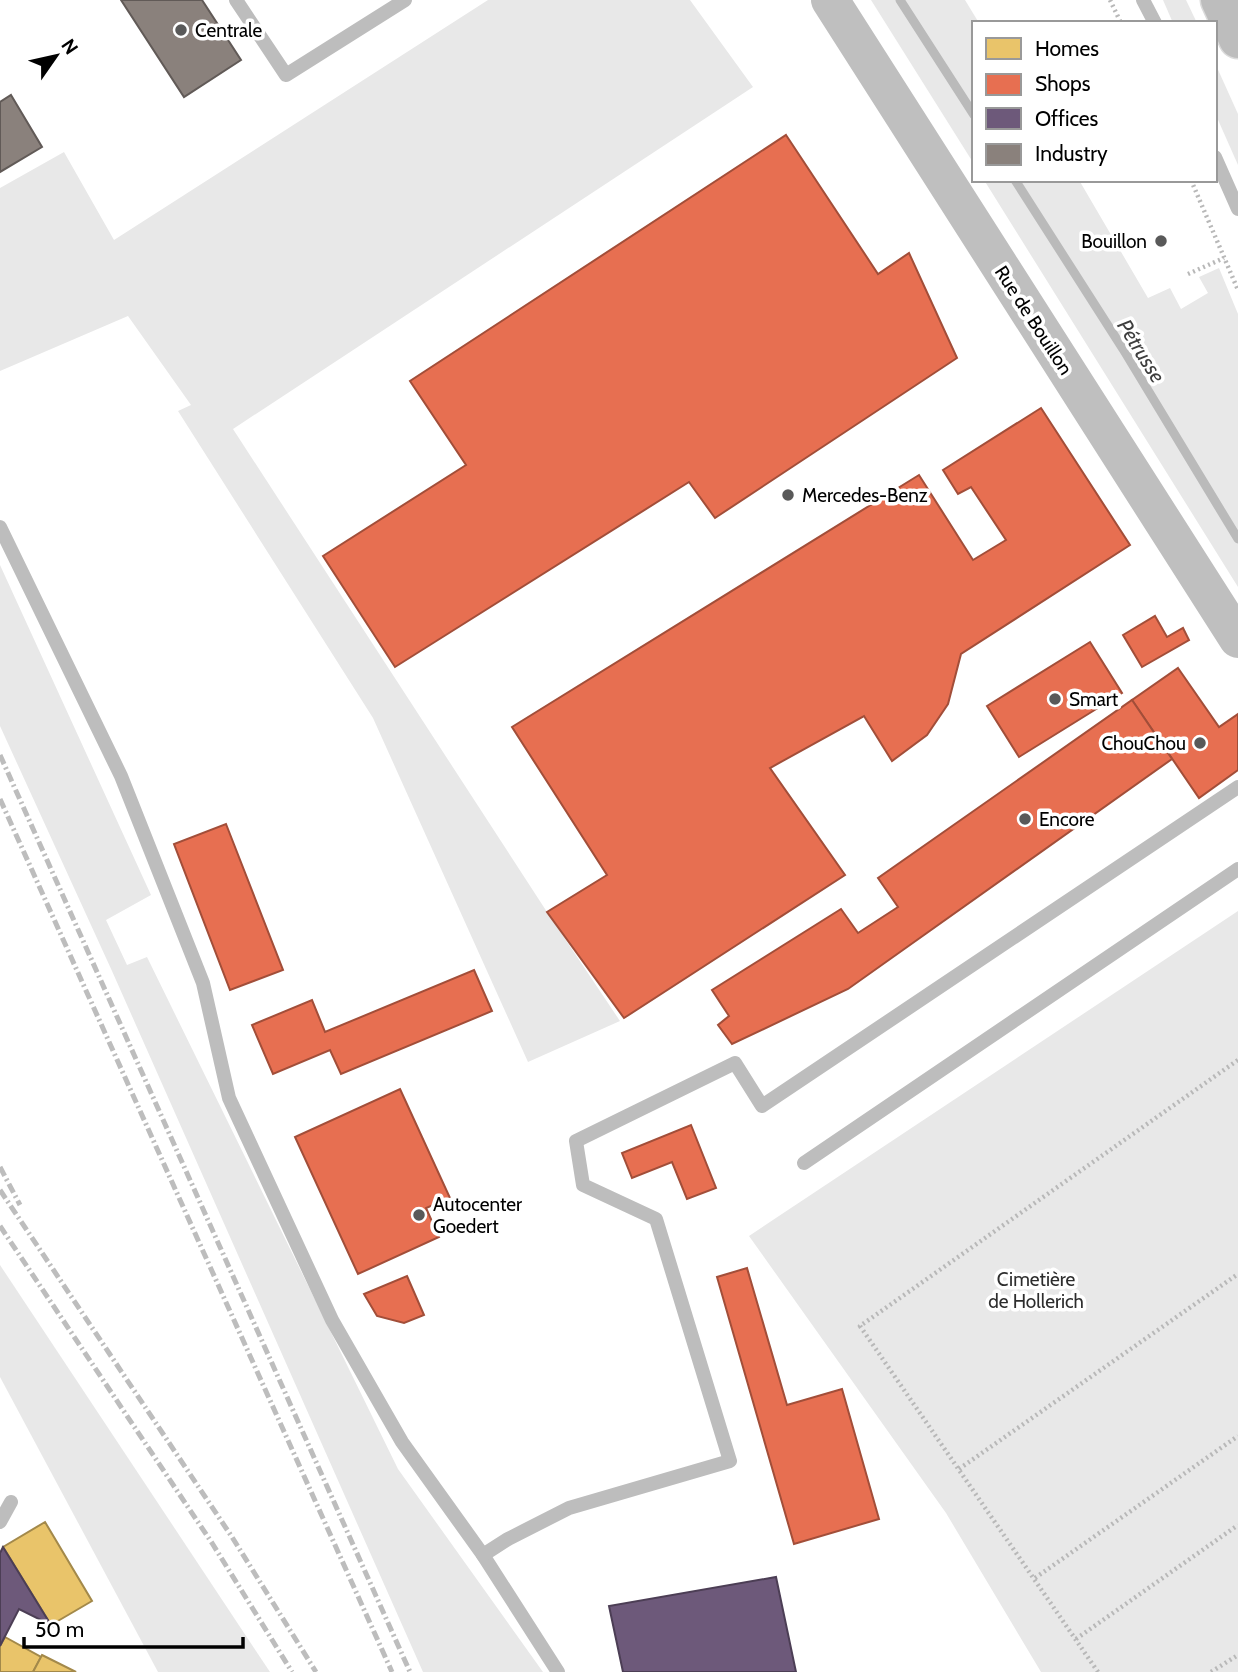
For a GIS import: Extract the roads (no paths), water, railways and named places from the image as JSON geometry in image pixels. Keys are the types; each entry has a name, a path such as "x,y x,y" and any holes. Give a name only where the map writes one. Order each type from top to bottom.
{"highway":[{"path":"1220,0 1238,39"}],"street":[{"name":"Rue de Bouillon","path":"830,0 1238,639"}],"lane":[{"path":"236,0 286,75 405,0"},
{"path":"1143,0 1153,21"},
{"path":"1217,162 1238,209"},
{"path":"0,527 121,776 203,982 229,1098 327,1308 402,1441 483,1555 558,1672"},
{"path":"483,1555 569,1508 730,1461 656,1219 583,1185 576,1141 735,1063 762,1106 1238,787"},
{"path":"804,1163 1238,869"},
{"path":"0,1522 11,1502"}],"waterway":[{"name":"Pétrusse","path":"900,0 972,112"},
{"name":"Pétrusse","path":"1016,182 1123,349 1238,539"}],"railway":[{"path":"0,755 410,1672"},
{"path":"0,799 392,1672"},
{"path":"0,1167 20,1205"},
{"path":"0,1190 232,1537 316,1672"},
{"path":"0,1226 212,1543 292,1672"}],"place":[{"name":"Centrale","path":"181,30"},
{"name":"Bouillon","path":"1161,241"},
{"name":"Mercedes-Benz","path":"788,495"},
{"name":"Smart","path":"1055,699"},
{"name":"ChouChou","path":"1200,743"},
{"name":"Encore","path":"1025,819"},
{"name":"Autocenter Goedert","path":"419,1215"}],"park label":[{"name":"Cimetière de Hollerich","path":"1036,1290"}]}
